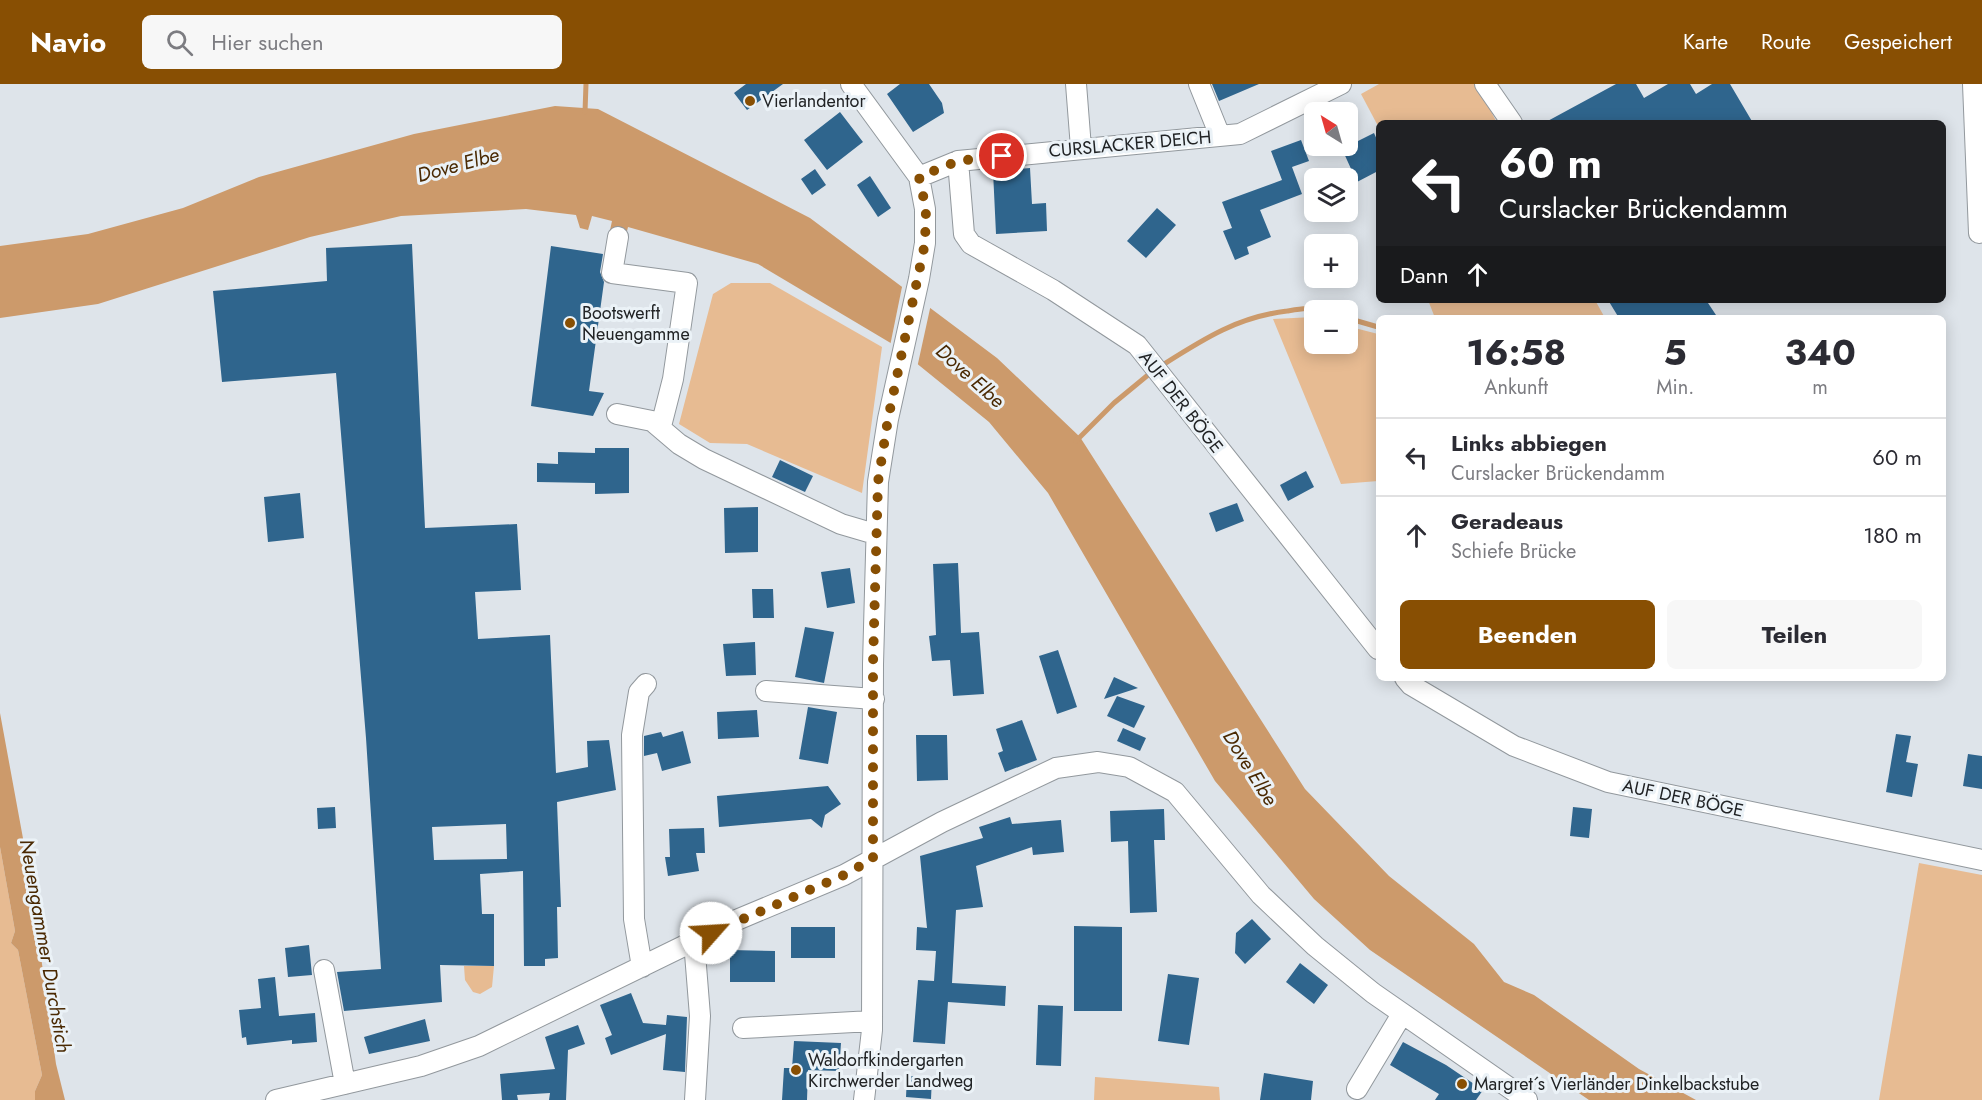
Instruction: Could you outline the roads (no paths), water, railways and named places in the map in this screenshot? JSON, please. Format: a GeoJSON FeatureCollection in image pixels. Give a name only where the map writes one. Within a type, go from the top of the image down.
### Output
{"type":"FeatureCollection","features":[{"type":"Feature","properties":{"kind":"street"},"geometry":{"type":"LineString","coordinates":[[851,84],[919,177],[926,209],[925,243],[919,279],[880,471],[875,534],[872,1021],[864,1100]]}},
{"type":"Feature","properties":{"kind":"street"},"geometry":{"type":"LineString","coordinates":[[1076,84],[1081,148]]}},
{"type":"Feature","properties":{"kind":"street"},"geometry":{"type":"LineString","coordinates":[[1199,84],[1220,136]]}},
{"type":"Feature","properties":{"kind":"street","name":"CURSLACKER DEICH"},"geometry":{"type":"LineString","coordinates":[[919,177],[958,161],[1240,134],[1341,84]]}},
{"type":"Feature","properties":{"kind":"street"},"geometry":{"type":"LineString","coordinates":[[1485,84],[1510,120]]}},
{"type":"Feature","properties":{"kind":"street"},"geometry":{"type":"LineString","coordinates":[[1973,84],[1979,233]]}},
{"type":"Feature","properties":{"kind":"street","name":"AUF DER BÖGE"},"geometry":{"type":"LineString","coordinates":[[958,161],[964,234],[971,243],[1053,290],[1137,345],[1376,646]]}},
{"type":"Feature","properties":{"kind":"street"},"geometry":{"type":"LineString","coordinates":[[618,237],[612,273],[687,283],[673,378],[661,426]]}},
{"type":"Feature","properties":{"kind":"street"},"geometry":{"type":"LineString","coordinates":[[617,414],[652,421],[661,426],[679,444],[704,459],[841,524],[875,534]]}},
{"type":"Feature","properties":{"kind":"street","name":"AUF DER BÖGE"},"geometry":{"type":"LineString","coordinates":[[1408,681],[1514,746],[1608,782],[1982,860]]}},
{"type":"Feature","properties":{"kind":"street"},"geometry":{"type":"LineString","coordinates":[[642,967],[634,919],[632,735],[639,692],[646,684]]}},
{"type":"Feature","properties":{"kind":"street"},"geometry":{"type":"LineString","coordinates":[[766,691],[874,699]]}},
{"type":"Feature","properties":{"kind":"street"},"geometry":{"type":"LineString","coordinates":[[276,1100],[421,1066],[479,1046],[694,941],[844,875],[942,822],[1056,768],[1098,762],[1129,767],[1175,792],[1281,914],[1343,970],[1523,1099]]}},
{"type":"Feature","properties":{"kind":"street"},"geometry":{"type":"LineString","coordinates":[[694,941],[700,1016],[695,1100]]}},
{"type":"Feature","properties":{"kind":"street"},"geometry":{"type":"LineString","coordinates":[[324,969],[345,1084]]}},
{"type":"Feature","properties":{"kind":"street"},"geometry":{"type":"LineString","coordinates":[[1357,1089],[1402,1014]]}},
{"type":"Feature","properties":{"kind":"street"},"geometry":{"type":"LineString","coordinates":[[743,1028],[872,1021]]}},
{"type":"Feature","properties":{"kind":"water","name":"Dove Elbe"},"geometry":{"type":"Polygon","coordinates":[[[555,106],[598,109],[810,218],[997,358],[1080,437],[1305,789],[1389,876],[1474,944],[1504,982],[1534,995],[1639,1069],[1696,1100],[1589,1100],[1370,950],[1314,899],[1215,781],[1048,493],[989,422],[894,345],[758,264],[628,227],[625,239],[609,235],[612,221],[592,216],[588,230],[580,228],[576,215],[526,209],[401,216],[310,237],[98,304],[0,318],[0,246],[88,234],[183,208],[259,177],[414,134],[555,106]]]}},
{"type":"Feature","properties":{"kind":"water"},"geometry":{"type":"Polygon","coordinates":[[[0,713],[29,871],[56,1064],[65,1100],[35,1100],[35,1091],[42,1075],[18,950],[11,943],[15,931],[0,847],[0,713]]]}},
{"type":"Feature","properties":{"kind":"waterway"},"geometry":{"type":"LineString","coordinates":[[585,112],[586,84]]}},
{"type":"Feature","properties":{"kind":"waterway"},"geometry":{"type":"LineString","coordinates":[[1164,364],[1208,337],[1237,324],[1269,314],[1304,309]]}},
{"type":"Feature","properties":{"kind":"waterway"},"geometry":{"type":"LineString","coordinates":[[1358,321],[1376,326]]}},
{"type":"Feature","properties":{"kind":"waterway"},"geometry":{"type":"LineString","coordinates":[[1076,441],[1114,403],[1148,375]]}},
{"type":"Feature","properties":{"kind":"place","name":"Vierlandentor"},"geometry":{"type":"Point","coordinates":[750,101]}},
{"type":"Feature","properties":{"kind":"place","name":"Bootswerft Neuengamme"},"geometry":{"type":"Point","coordinates":[570,323]}},
{"type":"Feature","properties":{"kind":"place","name":"Waldorfkindergarten Kirchwerder Landweg"},"geometry":{"type":"Point","coordinates":[796,1070]}},
{"type":"Feature","properties":{"kind":"place","name":"Margret´s Vierländer Dinkelbackstube"},"geometry":{"type":"Point","coordinates":[1462,1084]}},
{"type":"Feature","properties":{"kind":"water label","name":"Neuengammer Durchstich"},"geometry":{"type":"Point","coordinates":[45,946]}}]}
